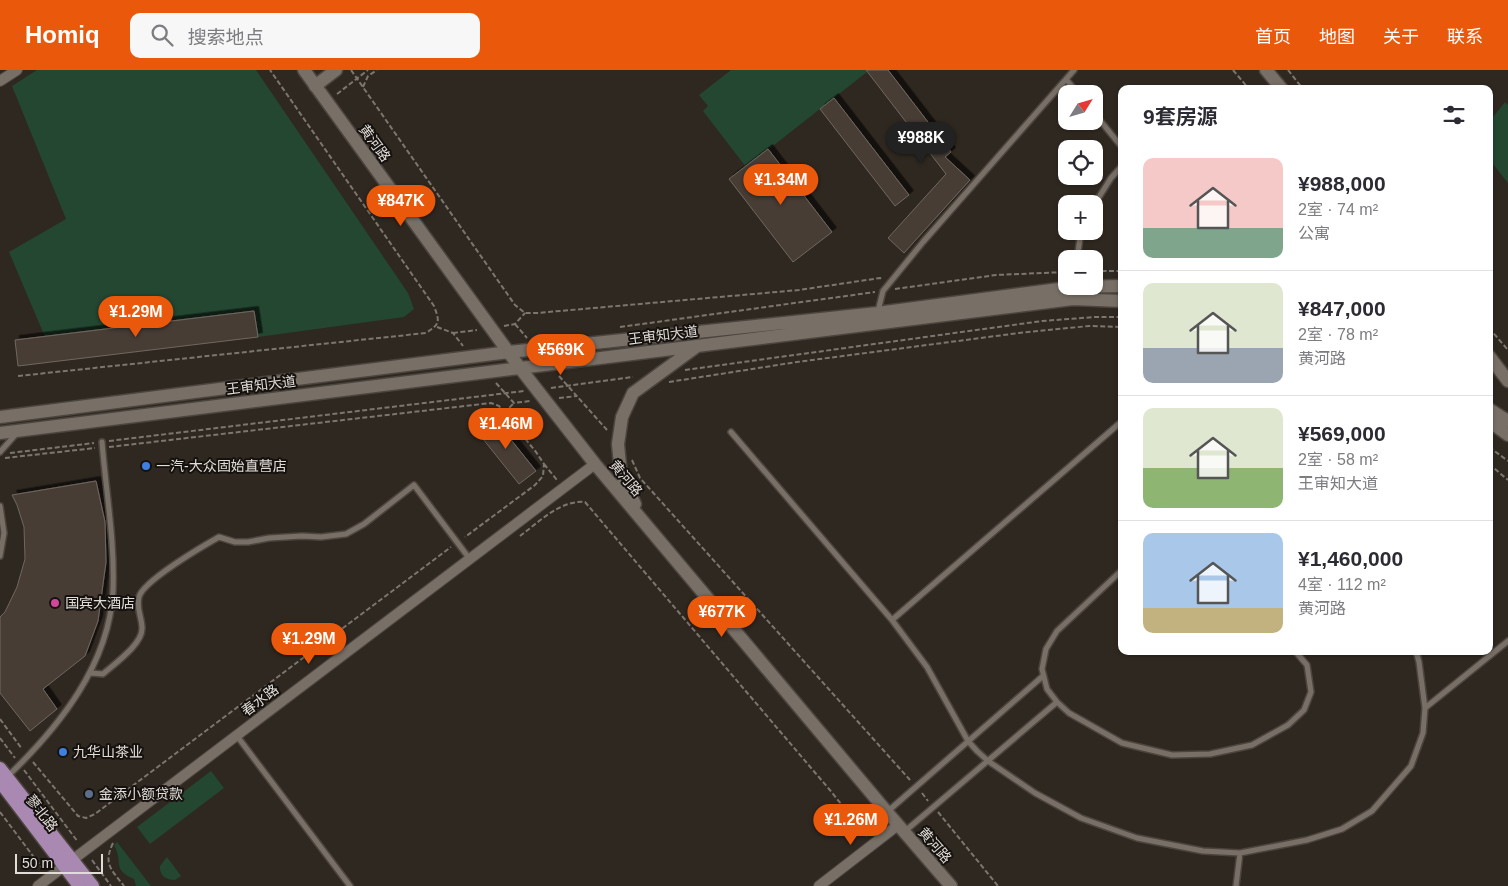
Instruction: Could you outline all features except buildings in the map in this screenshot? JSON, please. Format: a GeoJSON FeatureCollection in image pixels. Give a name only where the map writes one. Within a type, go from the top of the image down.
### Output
{"type":"FeatureCollection","features":[{"type":"Feature","properties":{"kind":"main road","name":"黄河路"},"geometry":{"type":"LineString","coordinates":[[304,70],[520,368],[595,464],[951,886]]}},
{"type":"Feature","properties":{"kind":"main road"},"geometry":{"type":"LineString","coordinates":[[315,86],[336,70]]}},
{"type":"Feature","properties":{"kind":"main road"},"geometry":{"type":"LineString","coordinates":[[1260,70],[1272,85]]}},
{"type":"Feature","properties":{"kind":"main road"},"geometry":{"type":"LineString","coordinates":[[1266,70],[1279,85]]}},
{"type":"Feature","properties":{"kind":"main road"},"geometry":{"type":"LineString","coordinates":[[1103,286],[1118,286]]}},
{"type":"Feature","properties":{"kind":"main road","name":"王审知大道"},"geometry":{"type":"LineString","coordinates":[[2,433],[697,346],[876,318],[1058,293]]}},
{"type":"Feature","properties":{"kind":"main road","name":"王审知大道"},"geometry":{"type":"LineString","coordinates":[[1093,295],[1118,300]]}},
{"type":"Feature","properties":{"kind":"main road"},"geometry":{"type":"LineString","coordinates":[[0,417],[509,352],[876,318]]}},
{"type":"Feature","properties":{"kind":"main road"},"geometry":{"type":"LineString","coordinates":[[645,524],[621,475],[618,444],[622,416],[633,393],[661,378],[697,346]]}},
{"type":"Feature","properties":{"kind":"main road"},"geometry":{"type":"LineString","coordinates":[[1493,361],[1508,381]]}},
{"type":"Feature","properties":{"kind":"main road"},"geometry":{"type":"LineString","coordinates":[[1493,373],[1508,391]]}},
{"type":"Feature","properties":{"kind":"main road"},"geometry":{"type":"LineString","coordinates":[[1493,412],[1508,421]]}},
{"type":"Feature","properties":{"kind":"main road"},"geometry":{"type":"LineString","coordinates":[[1493,424],[1508,436]]}},
{"type":"Feature","properties":{"kind":"main road","name":"蓼北路"},"geometry":{"type":"LineString","coordinates":[[2,778],[69,863],[79,886]]}},
{"type":"Feature","properties":{"kind":"main road"},"geometry":{"type":"LineString","coordinates":[[69,863],[93,886]]}},
{"type":"Feature","properties":{"kind":"street"},"geometry":{"type":"LineString","coordinates":[[0,81],[17,70]]}},
{"type":"Feature","properties":{"kind":"street"},"geometry":{"type":"LineString","coordinates":[[0,417],[2,433]]}},
{"type":"Feature","properties":{"kind":"street","name":"春水路"},"geometry":{"type":"LineString","coordinates":[[38,886],[595,464]]}},
{"type":"Feature","properties":{"kind":"street"},"geometry":{"type":"LineString","coordinates":[[819,886],[874,844],[901,829]]}},
{"type":"Feature","properties":{"kind":"lane"},"geometry":{"type":"LineString","coordinates":[[876,318],[883,291],[890,282],[1074,70]]}},
{"type":"Feature","properties":{"kind":"lane"},"geometry":{"type":"LineString","coordinates":[[1066,79],[1071,85]]}},
{"type":"Feature","properties":{"kind":"lane"},"geometry":{"type":"LineString","coordinates":[[1103,124],[1118,142]]}},
{"type":"Feature","properties":{"kind":"lane"},"geometry":{"type":"LineString","coordinates":[[1100,195],[1110,178],[1118,170]]}},
{"type":"Feature","properties":{"kind":"lane"},"geometry":{"type":"LineString","coordinates":[[892,620],[1118,425]]}},
{"type":"Feature","properties":{"kind":"lane"},"geometry":{"type":"LineString","coordinates":[[0,452],[19,430]]}},
{"type":"Feature","properties":{"kind":"lane"},"geometry":{"type":"LineString","coordinates":[[731,432],[892,620],[927,667],[968,741],[977,752],[1035,793],[1081,818],[1137,838],[1204,851],[1240,853],[1307,840],[1342,829],[1372,811],[1411,766],[1423,733],[1425,708],[1417,655]]}},
{"type":"Feature","properties":{"kind":"lane"},"geometry":{"type":"LineString","coordinates":[[2,778],[28,757],[70,706],[91,673],[108,621],[112,592],[112,556],[102,442]]}},
{"type":"Feature","properties":{"kind":"lane"},"geometry":{"type":"LineString","coordinates":[[91,673],[102,674],[137,643],[142,629],[138,613],[139,596],[149,583],[201,547],[219,537],[235,542],[248,542],[285,537],[321,537],[346,534],[364,524],[414,485],[470,559]]}},
{"type":"Feature","properties":{"kind":"lane"},"geometry":{"type":"LineString","coordinates":[[0,506],[4,533],[0,556]]}},
{"type":"Feature","properties":{"kind":"lane"},"geometry":{"type":"LineString","coordinates":[[1118,574],[1057,630],[1046,649],[1042,669],[1047,689],[1057,702],[1069,713],[1122,743],[1172,755],[1210,754],[1252,746],[1288,724],[1304,710],[1311,692],[1307,666],[1298,655]]}},
{"type":"Feature","properties":{"kind":"lane"},"geometry":{"type":"LineString","coordinates":[[1493,653],[1508,641]]}},
{"type":"Feature","properties":{"kind":"lane"},"geometry":{"type":"LineString","coordinates":[[1425,708],[1491,655]]}},
{"type":"Feature","properties":{"kind":"lane"},"geometry":{"type":"LineString","coordinates":[[887,812],[1043,676]]}},
{"type":"Feature","properties":{"kind":"lane"},"geometry":{"type":"LineString","coordinates":[[901,829],[934,807],[1057,702]]}},
{"type":"Feature","properties":{"kind":"lane"},"geometry":{"type":"LineString","coordinates":[[237,735],[350,886]]}},
{"type":"Feature","properties":{"kind":"lane"},"geometry":{"type":"LineString","coordinates":[[1236,886],[1240,853]]}},
{"type":"Feature","properties":{"kind":"path"},"geometry":{"type":"LineString","coordinates":[[18,376],[426,333],[436,326],[439,319],[434,306],[270,70]]}},
{"type":"Feature","properties":{"kind":"path"},"geometry":{"type":"LineString","coordinates":[[351,70],[515,305],[524,313],[537,314],[799,290],[880,278],[890,282]]}},
{"type":"Feature","properties":{"kind":"path"},"geometry":{"type":"LineString","coordinates":[[327,102],[368,70]]}},
{"type":"Feature","properties":{"kind":"path"},"geometry":{"type":"LineString","coordinates":[[363,87],[368,76],[376,70]]}},
{"type":"Feature","properties":{"kind":"path"},"geometry":{"type":"LineString","coordinates":[[1233,70],[1246,85]]}},
{"type":"Feature","properties":{"kind":"path"},"geometry":{"type":"LineString","coordinates":[[1288,70],[1300,85]]}},
{"type":"Feature","properties":{"kind":"path"},"geometry":{"type":"LineString","coordinates":[[1103,271],[1118,271]]}},
{"type":"Feature","properties":{"kind":"path"},"geometry":{"type":"LineString","coordinates":[[524,313],[515,324],[537,350]]}},
{"type":"Feature","properties":{"kind":"path"},"geometry":{"type":"LineString","coordinates":[[678,371],[1042,321],[1095,317],[1118,318]]}},
{"type":"Feature","properties":{"kind":"path"},"geometry":{"type":"LineString","coordinates":[[436,326],[453,333]]}},
{"type":"Feature","properties":{"kind":"path"},"geometry":{"type":"LineString","coordinates":[[9,453],[568,386],[661,378],[797,362],[1019,332],[1090,326],[1118,327]]}},
{"type":"Feature","properties":{"kind":"path"},"geometry":{"type":"LineString","coordinates":[[1493,333],[1508,350]]}},
{"type":"Feature","properties":{"kind":"path"},"geometry":{"type":"LineString","coordinates":[[549,364],[608,431],[620,430]]}},
{"type":"Feature","properties":{"kind":"path"},"geometry":{"type":"LineString","coordinates":[[504,413],[514,403]]}},
{"type":"Feature","properties":{"kind":"path"},"geometry":{"type":"LineString","coordinates":[[1493,449],[1508,461]]}},
{"type":"Feature","properties":{"kind":"path"},"geometry":{"type":"LineString","coordinates":[[632,459],[640,478],[934,807],[998,886]]}},
{"type":"Feature","properties":{"kind":"path"},"geometry":{"type":"LineString","coordinates":[[1493,467],[1508,480]]}},
{"type":"Feature","properties":{"kind":"path"},"geometry":{"type":"LineString","coordinates":[[519,536],[562,506],[574,501],[585,502],[874,844]]}},
{"type":"Feature","properties":{"kind":"path"},"geometry":{"type":"LineString","coordinates":[[0,718],[28,757],[78,816],[86,818]]}},
{"type":"Feature","properties":{"kind":"path"},"geometry":{"type":"LineString","coordinates":[[0,738],[111,886]]}},
{"type":"Feature","properties":{"kind":"path"},"geometry":{"type":"LineString","coordinates":[[0,812],[49,877]]}},
{"type":"Feature","properties":{"kind":"path"},"geometry":{"type":"LineString","coordinates":[[113,843],[108,858],[109,867],[124,886]]}},
{"type":"Feature","properties":{"kind":"green space"},"geometry":{"type":"Polygon","coordinates":[[[37,70],[256,70],[408,293],[414,309],[404,317],[258,337],[254,311],[45,337],[9,252],[66,219],[12,86],[37,70]]]}},
{"type":"Feature","properties":{"kind":"green space"},"geometry":{"type":"Polygon","coordinates":[[[731,70],[866,70],[867,72],[746,167],[703,111],[708,106],[699,95],[731,70]]]}},
{"type":"Feature","properties":{"kind":"green space"},"geometry":{"type":"Polygon","coordinates":[[[1505,102],[1508,105],[1508,183],[1493,164],[1493,117],[1505,102]]]}},
{"type":"Feature","properties":{"kind":"green space"},"geometry":{"type":"Polygon","coordinates":[[[211,771],[224,788],[150,844],[137,827],[211,771]]]}},
{"type":"Feature","properties":{"kind":"green space"},"geometry":{"type":"Polygon","coordinates":[[[117,842],[151,886],[136,886],[134,879],[120,869],[114,845],[117,842]]]}},
{"type":"Feature","properties":{"kind":"green space"},"geometry":{"type":"Polygon","coordinates":[[[167,857],[181,876],[175,880],[166,878],[161,872],[160,866],[167,857]]]}},
{"type":"Feature","properties":{"kind":"place","name":"一汽-大众固始直营店"},"geometry":{"type":"Point","coordinates":[146,466]}},
{"type":"Feature","properties":{"kind":"place","name":"国宾大酒店"},"geometry":{"type":"Point","coordinates":[55,603]}},
{"type":"Feature","properties":{"kind":"place","name":"九华山茶业"},"geometry":{"type":"Point","coordinates":[63,752]}},
{"type":"Feature","properties":{"kind":"place","name":"金添小额贷款"},"geometry":{"type":"Point","coordinates":[89,794]}}]}
